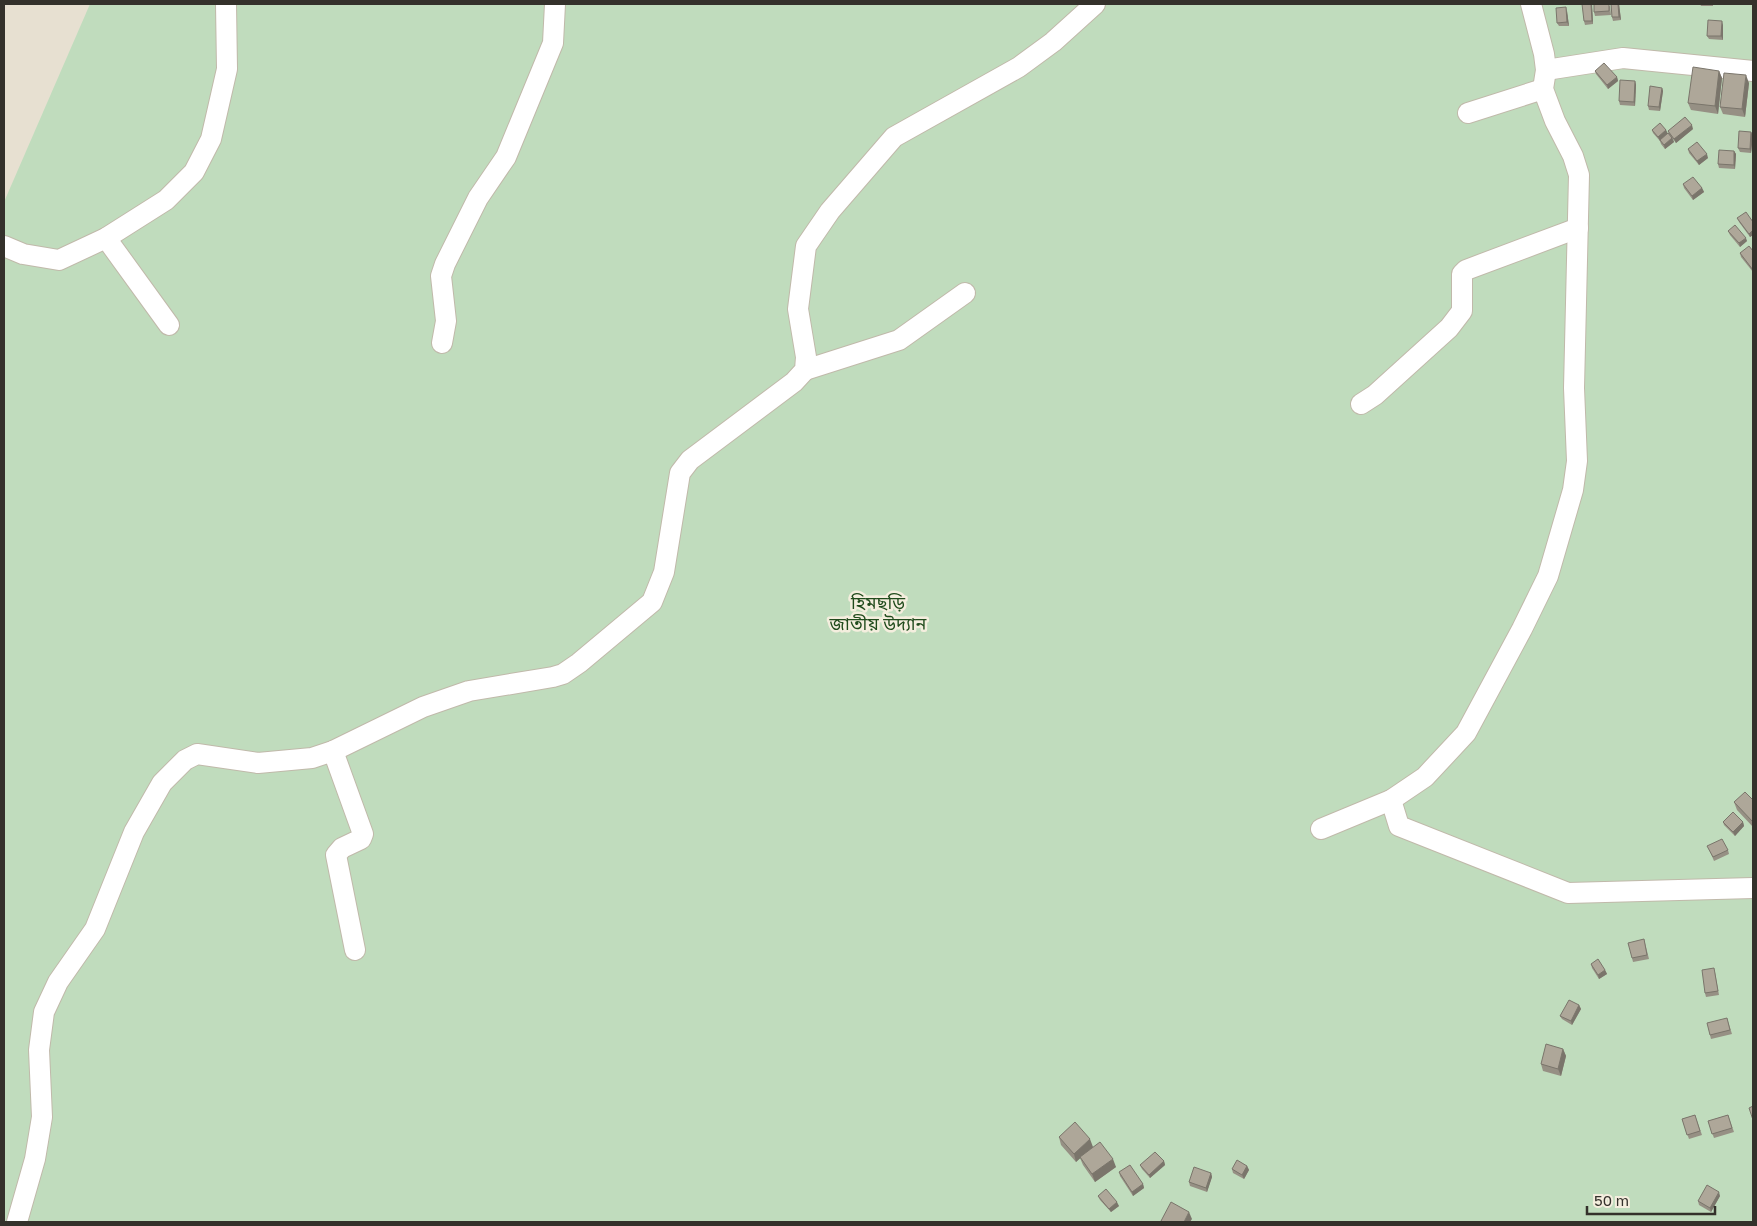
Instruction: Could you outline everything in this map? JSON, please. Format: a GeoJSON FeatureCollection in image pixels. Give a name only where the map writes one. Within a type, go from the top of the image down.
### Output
{"type":"FeatureCollection","features":[{"type":"Feature","properties":{"kind":"street"},"geometry":{"type":"LineString","coordinates":[[4,246],[23,254],[59,260],[106,238],[166,200],[194,172],[211,139],[227,70],[226,4]]}},
{"type":"Feature","properties":{"kind":"street"},"geometry":{"type":"LineString","coordinates":[[442,343],[446,321],[441,276],[444,264],[478,198],[506,157],[553,43],[555,4]]}},
{"type":"Feature","properties":{"kind":"street"},"geometry":{"type":"LineString","coordinates":[[17,1222],[35,1159],[42,1117],[39,1050],[44,1012],[58,982],[96,929],[134,832],[162,784],[185,760],[197,754],[258,763],[312,758],[333,751],[423,708],[469,691],[558,676],[579,663],[652,602],[664,572],[680,473],[690,460],[794,382],[804,370],[806,357],[798,309],[806,246],[830,211],[894,137],[1019,67],[1053,42],[1095,4]]}},
{"type":"Feature","properties":{"kind":"street"},"geometry":{"type":"LineString","coordinates":[[1322,829],[1391,800],[1425,777],[1466,733],[1548,576],[1573,490],[1577,461],[1574,388],[1578,175],[1573,156],[1555,121],[1545,80],[1531,4]]}},
{"type":"Feature","properties":{"kind":"street"},"geometry":{"type":"LineString","coordinates":[[1468,113],[1545,80],[1623,58],[1753,71]]}},
{"type":"Feature","properties":{"kind":"street"},"geometry":{"type":"LineString","coordinates":[[1361,404],[1375,395],[1449,328],[1462,311],[1462,274],[1466,270],[1578,228]]}},
{"type":"Feature","properties":{"kind":"street"},"geometry":{"type":"LineString","coordinates":[[106,238],[169,326]]}},
{"type":"Feature","properties":{"kind":"street"},"geometry":{"type":"LineString","coordinates":[[804,370],[900,340],[965,293]]}},
{"type":"Feature","properties":{"kind":"street"},"geometry":{"type":"LineString","coordinates":[[333,751],[363,834],[361,839],[342,848],[336,855],[355,950]]}},
{"type":"Feature","properties":{"kind":"street"},"geometry":{"type":"LineString","coordinates":[[1391,800],[1399,826],[1568,893],[1753,888]]}},
{"type":"Feature","properties":{"kind":"green space","name":"হিমছড়ি জাতীয় উদ্যান"},"geometry":{"type":"Polygon","coordinates":[[[90,4],[1753,4],[1753,1222],[4,1222],[4,202],[90,4]]]}},
{"type":"Feature","properties":{"kind":"building"},"geometry":{"type":"Polygon","coordinates":[[[1582,4],[1591,4],[1592,21],[1584,21],[1582,4]]]}},
{"type":"Feature","properties":{"kind":"building"},"geometry":{"type":"Polygon","coordinates":[[[1594,4],[1609,4],[1609,11],[1594,12],[1594,4]]]}},
{"type":"Feature","properties":{"kind":"building"},"geometry":{"type":"Polygon","coordinates":[[[1611,4],[1618,4],[1619,17],[1612,17],[1611,4]]]}},
{"type":"Feature","properties":{"kind":"building"},"geometry":{"type":"Polygon","coordinates":[[[1566,7],[1567,22],[1557,23],[1556,8],[1566,7]]]}},
{"type":"Feature","properties":{"kind":"building"},"geometry":{"type":"Polygon","coordinates":[[[1708,20],[1722,21],[1721,36],[1707,36],[1708,20]]]}},
{"type":"Feature","properties":{"kind":"building"},"geometry":{"type":"Polygon","coordinates":[[[1604,63],[1617,77],[1607,85],[1595,71],[1604,63]]]}},
{"type":"Feature","properties":{"kind":"building"},"geometry":{"type":"Polygon","coordinates":[[[1693,67],[1719,71],[1715,106],[1688,103],[1693,67]]]}},
{"type":"Feature","properties":{"kind":"building"},"geometry":{"type":"Polygon","coordinates":[[[1724,73],[1746,75],[1742,109],[1720,107],[1724,73]]]}},
{"type":"Feature","properties":{"kind":"building"},"geometry":{"type":"Polygon","coordinates":[[[1620,80],[1635,81],[1634,102],[1619,101],[1620,80]]]}},
{"type":"Feature","properties":{"kind":"building"},"geometry":{"type":"Polygon","coordinates":[[[1650,86],[1662,88],[1659,107],[1648,106],[1650,86]]]}},
{"type":"Feature","properties":{"kind":"building"},"geometry":{"type":"Polygon","coordinates":[[[1685,117],[1692,125],[1674,139],[1668,131],[1685,117]]]}},
{"type":"Feature","properties":{"kind":"building"},"geometry":{"type":"Polygon","coordinates":[[[1660,123],[1666,130],[1658,137],[1652,130],[1660,123]]]}},
{"type":"Feature","properties":{"kind":"building"},"geometry":{"type":"Polygon","coordinates":[[[1739,131],[1751,132],[1750,149],[1738,148],[1739,131]]]}},
{"type":"Feature","properties":{"kind":"building"},"geometry":{"type":"Polygon","coordinates":[[[1668,133],[1672,138],[1664,145],[1660,140],[1668,133]]]}},
{"type":"Feature","properties":{"kind":"building"},"geometry":{"type":"Polygon","coordinates":[[[1697,142],[1707,154],[1697,161],[1688,149],[1697,142]]]}},
{"type":"Feature","properties":{"kind":"building"},"geometry":{"type":"Polygon","coordinates":[[[1719,150],[1734,151],[1734,165],[1718,164],[1719,150]]]}},
{"type":"Feature","properties":{"kind":"building"},"geometry":{"type":"Polygon","coordinates":[[[1693,177],[1702,188],[1692,196],[1683,184],[1693,177]]]}},
{"type":"Feature","properties":{"kind":"building"},"geometry":{"type":"Polygon","coordinates":[[[1746,212],[1753,222],[1753,230],[1749,234],[1737,218],[1746,212]]]}},
{"type":"Feature","properties":{"kind":"building"},"geometry":{"type":"Polygon","coordinates":[[[1735,225],[1746,238],[1739,243],[1728,231],[1735,225]]]}},
{"type":"Feature","properties":{"kind":"building"},"geometry":{"type":"Polygon","coordinates":[[[1749,246],[1753,251],[1753,270],[1740,253],[1749,246]]]}},
{"type":"Feature","properties":{"kind":"building"},"geometry":{"type":"Polygon","coordinates":[[[1745,792],[1753,800],[1753,822],[1734,802],[1745,792]]]}},
{"type":"Feature","properties":{"kind":"building"},"geometry":{"type":"Polygon","coordinates":[[[1733,812],[1743,822],[1733,832],[1723,822],[1733,812]]]}},
{"type":"Feature","properties":{"kind":"building"},"geometry":{"type":"Polygon","coordinates":[[[1722,839],[1728,850],[1713,857],[1707,846],[1722,839]]]}},
{"type":"Feature","properties":{"kind":"building"},"geometry":{"type":"Polygon","coordinates":[[[1644,939],[1647,955],[1632,958],[1628,943],[1644,939]]]}},
{"type":"Feature","properties":{"kind":"building"},"geometry":{"type":"Polygon","coordinates":[[[1598,959],[1605,970],[1598,975],[1591,964],[1598,959]]]}},
{"type":"Feature","properties":{"kind":"building"},"geometry":{"type":"Polygon","coordinates":[[[1714,968],[1718,991],[1705,993],[1702,970],[1714,968]]]}},
{"type":"Feature","properties":{"kind":"building"},"geometry":{"type":"Polygon","coordinates":[[[1569,1000],[1579,1005],[1571,1021],[1560,1016],[1569,1000]]]}},
{"type":"Feature","properties":{"kind":"building"},"geometry":{"type":"Polygon","coordinates":[[[1727,1018],[1730,1030],[1710,1035],[1707,1023],[1727,1018]]]}},
{"type":"Feature","properties":{"kind":"building"},"geometry":{"type":"Polygon","coordinates":[[[1546,1044],[1563,1049],[1558,1069],[1541,1064],[1546,1044]]]}},
{"type":"Feature","properties":{"kind":"building"},"geometry":{"type":"Polygon","coordinates":[[[1753,1106],[1753,1120],[1749,1108],[1753,1106]]]}},
{"type":"Feature","properties":{"kind":"building"},"geometry":{"type":"Polygon","coordinates":[[[1695,1115],[1700,1131],[1687,1135],[1682,1119],[1695,1115]]]}},
{"type":"Feature","properties":{"kind":"building"},"geometry":{"type":"Polygon","coordinates":[[[1728,1115],[1732,1128],[1712,1134],[1708,1121],[1728,1115]]]}},
{"type":"Feature","properties":{"kind":"building"},"geometry":{"type":"Polygon","coordinates":[[[1075,1122],[1090,1139],[1074,1154],[1059,1137],[1075,1122]]]}},
{"type":"Feature","properties":{"kind":"building"},"geometry":{"type":"Polygon","coordinates":[[[1100,1142],[1113,1159],[1092,1174],[1080,1157],[1100,1142]]]}},
{"type":"Feature","properties":{"kind":"building"},"geometry":{"type":"Polygon","coordinates":[[[1155,1152],[1164,1161],[1149,1175],[1140,1165],[1155,1152]]]}},
{"type":"Feature","properties":{"kind":"building"},"geometry":{"type":"Polygon","coordinates":[[[1237,1160],[1247,1166],[1242,1175],[1232,1169],[1237,1160]]]}},
{"type":"Feature","properties":{"kind":"building"},"geometry":{"type":"Polygon","coordinates":[[[1130,1165],[1143,1184],[1132,1192],[1119,1172],[1130,1165]]]}},
{"type":"Feature","properties":{"kind":"building"},"geometry":{"type":"Polygon","coordinates":[[[1194,1167],[1211,1173],[1206,1188],[1189,1182],[1194,1167]]]}},
{"type":"Feature","properties":{"kind":"building"},"geometry":{"type":"Polygon","coordinates":[[[1707,1185],[1719,1192],[1710,1208],[1698,1201],[1707,1185]]]}},
{"type":"Feature","properties":{"kind":"building"},"geometry":{"type":"Polygon","coordinates":[[[1106,1189],[1117,1202],[1109,1209],[1098,1196],[1106,1189]]]}},
{"type":"Feature","properties":{"kind":"building"},"geometry":{"type":"Polygon","coordinates":[[[1171,1202],[1189,1212],[1184,1222],[1161,1221],[1171,1202]]]}}]}
